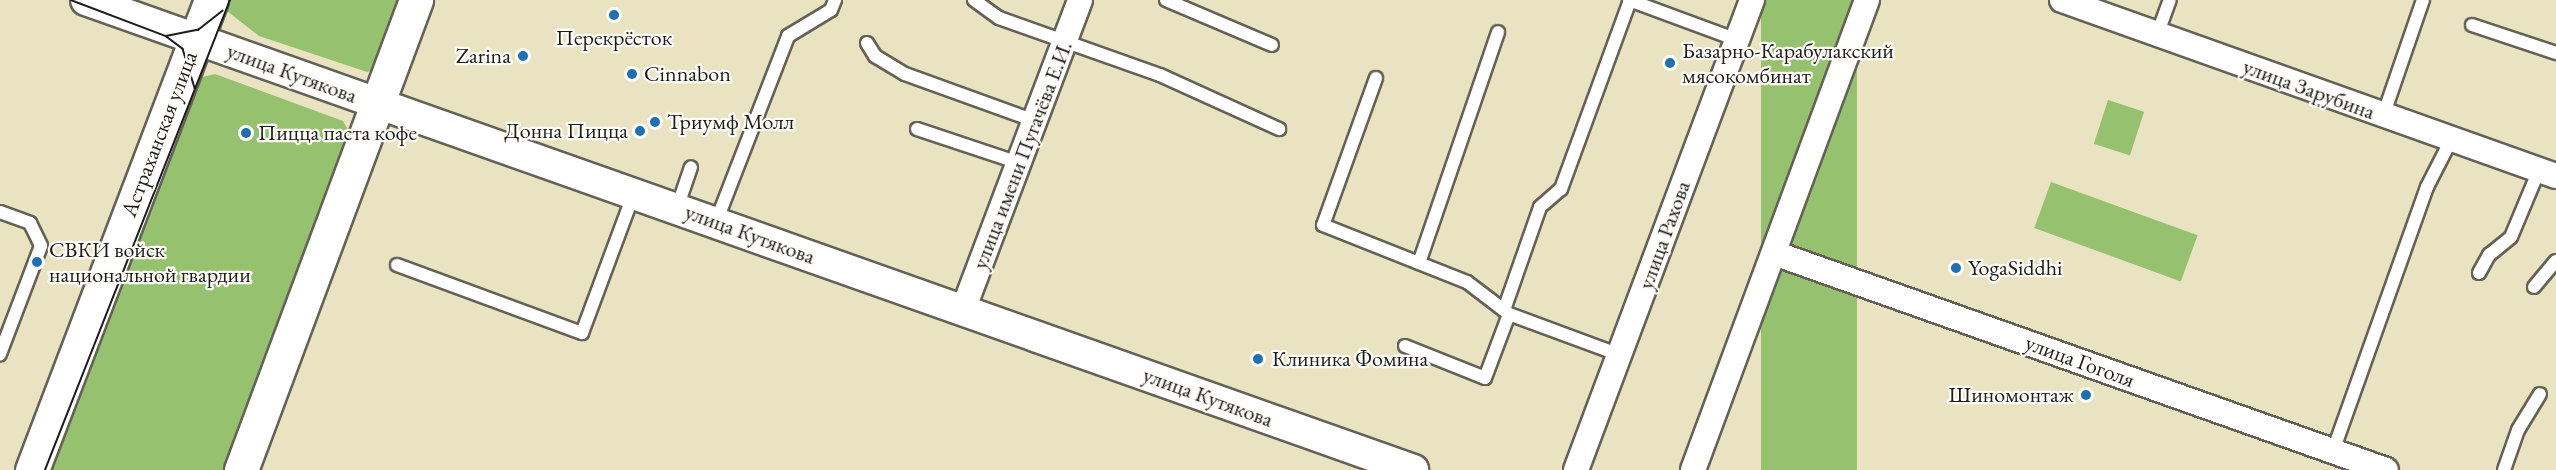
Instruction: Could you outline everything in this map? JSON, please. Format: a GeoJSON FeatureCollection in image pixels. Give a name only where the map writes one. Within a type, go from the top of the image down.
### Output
{"type":"FeatureCollection","features":[{"type":"Feature","properties":{"kind":"main road","name":"Астраханская улица"},"geometry":{"type":"LineString","coordinates":[[32,470],[195,38],[212,0]]}},
{"type":"Feature","properties":{"kind":"main road"},"geometry":{"type":"LineString","coordinates":[[241,470],[416,0]]}},
{"type":"Feature","properties":{"kind":"street","name":"улица Кутякова"},"geometry":{"type":"LineString","coordinates":[[86,0],[634,192],[1411,470]]}},
{"type":"Feature","properties":{"kind":"street","name":"улица имени Пугачёва Е.И."},"geometry":{"type":"LineString","coordinates":[[963,310],[1080,0]]}},
{"type":"Feature","properties":{"kind":"street","name":"улица Рахова"},"geometry":{"type":"LineString","coordinates":[[1576,470],[1752,0]]}},
{"type":"Feature","properties":{"kind":"street"},"geometry":{"type":"LineString","coordinates":[[1693,470],[1867,0]]}},
{"type":"Feature","properties":{"kind":"street","name":"улица Зарубина"},"geometry":{"type":"LineString","coordinates":[[2062,0],[2547,173]]}},
{"type":"Feature","properties":{"kind":"street","name":"улица Гоголя"},"geometry":{"type":"LineString","coordinates":[[1774,253],[2386,470]]}},
{"type":"Feature","properties":{"kind":"lane"},"geometry":{"type":"LineString","coordinates":[[716,222],[788,36],[831,10],[835,0]]}},
{"type":"Feature","properties":{"kind":"lane"},"geometry":{"type":"LineString","coordinates":[[974,0],[999,18],[1065,39],[1161,75],[1280,129]]}},
{"type":"Feature","properties":{"kind":"lane"},"geometry":{"type":"LineString","coordinates":[[1166,0],[1272,45]]}},
{"type":"Feature","properties":{"kind":"lane"},"geometry":{"type":"LineString","coordinates":[[1405,346],[1485,378],[1540,207],[1561,189],[1629,0],[1737,40]]}},
{"type":"Feature","properties":{"kind":"lane"},"geometry":{"type":"LineString","coordinates":[[2157,35],[2170,0]]}},
{"type":"Feature","properties":{"kind":"lane"},"geometry":{"type":"LineString","coordinates":[[2383,116],[2423,0]]}},
{"type":"Feature","properties":{"kind":"lane"},"geometry":{"type":"LineString","coordinates":[[2472,25],[2556,53]]}},
{"type":"Feature","properties":{"kind":"lane"},"geometry":{"type":"LineString","coordinates":[[1419,263],[1498,32]]}},
{"type":"Feature","properties":{"kind":"lane"},"geometry":{"type":"LineString","coordinates":[[867,43],[875,56],[905,74],[1035,121]]}},
{"type":"Feature","properties":{"kind":"lane"},"geometry":{"type":"LineString","coordinates":[[1376,78],[1323,225],[1467,282],[1506,312],[1620,355]]}},
{"type":"Feature","properties":{"kind":"lane"},"geometry":{"type":"LineString","coordinates":[[916,129],[1019,164]]}},
{"type":"Feature","properties":{"kind":"lane"},"geometry":{"type":"LineString","coordinates":[[2333,451],[2427,187],[2451,140]]}},
{"type":"Feature","properties":{"kind":"lane"},"geometry":{"type":"LineString","coordinates":[[677,208],[691,167]]}},
{"type":"Feature","properties":{"kind":"lane"},"geometry":{"type":"LineString","coordinates":[[2479,273],[2489,255],[2511,237],[2547,173]]}},
{"type":"Feature","properties":{"kind":"lane"},"geometry":{"type":"LineString","coordinates":[[397,265],[582,333],[634,192]]}},
{"type":"Feature","properties":{"kind":"lane"},"geometry":{"type":"LineString","coordinates":[[0,212],[30,223],[41,246],[0,354]]}},
{"type":"Feature","properties":{"kind":"lane"},"geometry":{"type":"LineString","coordinates":[[2534,286],[2556,261]]}},
{"type":"Feature","properties":{"kind":"lane"},"geometry":{"type":"LineString","coordinates":[[2504,470],[2518,430],[2540,394]]}},
{"type":"Feature","properties":{"kind":"green space"},"geometry":{"type":"Polygon","coordinates":[[[227,0],[403,0],[376,69],[367,72],[259,36],[227,11],[227,0]]]}},
{"type":"Feature","properties":{"kind":"green space"},"geometry":{"type":"Polygon","coordinates":[[[1761,0],[1857,0],[1857,470],[1761,470],[1761,0]]]}},
{"type":"Feature","properties":{"kind":"green space"},"geometry":{"type":"Polygon","coordinates":[[[215,74],[343,121],[351,135],[227,470],[38,470],[188,90],[202,77],[215,74]]]}},
{"type":"Feature","properties":{"kind":"green space"},"geometry":{"type":"Polygon","coordinates":[[[2108,100],[2144,112],[2130,155],[2094,144],[2108,100]]]}},
{"type":"Feature","properties":{"kind":"green space"},"geometry":{"type":"Polygon","coordinates":[[[2051,182],[2198,235],[2181,281],[2034,228],[2051,182]]]}},
{"type":"Feature","properties":{"kind":"tram line"},"geometry":{"type":"LineString","coordinates":[[71,0],[166,36],[183,49],[195,88]]}},
{"type":"Feature","properties":{"kind":"tram line"},"geometry":{"type":"LineString","coordinates":[[45,470],[230,0]]}},
{"type":"Feature","properties":{"kind":"tram line"},"geometry":{"type":"LineString","coordinates":[[166,36],[198,30],[222,11]]}},
{"type":"Feature","properties":{"kind":"place","name":"Перекрёсток"},"geometry":{"type":"Point","coordinates":[614,15]}},
{"type":"Feature","properties":{"kind":"place","name":"Zarina"},"geometry":{"type":"Point","coordinates":[523,56]}},
{"type":"Feature","properties":{"kind":"place","name":"Базарно-Карабулакский мясокомбинат"},"geometry":{"type":"Point","coordinates":[1670,63]}},
{"type":"Feature","properties":{"kind":"place","name":"Cinnabon"},"geometry":{"type":"Point","coordinates":[632,74]}},
{"type":"Feature","properties":{"kind":"place","name":"Триумф Молл"},"geometry":{"type":"Point","coordinates":[655,122]}},
{"type":"Feature","properties":{"kind":"place","name":"Донна Пицца"},"geometry":{"type":"Point","coordinates":[640,131]}},
{"type":"Feature","properties":{"kind":"place","name":"Пицца паста кофе"},"geometry":{"type":"Point","coordinates":[246,133]}},
{"type":"Feature","properties":{"kind":"place","name":"СВКИ войск национальной гвардии"},"geometry":{"type":"Point","coordinates":[37,262]}},
{"type":"Feature","properties":{"kind":"place","name":"YogaSiddhi"},"geometry":{"type":"Point","coordinates":[1956,268]}},
{"type":"Feature","properties":{"kind":"place","name":"Клиника Фомина"},"geometry":{"type":"Point","coordinates":[1258,359]}},
{"type":"Feature","properties":{"kind":"place","name":"Шиномонтаж"},"geometry":{"type":"Point","coordinates":[2086,395]}}]}
